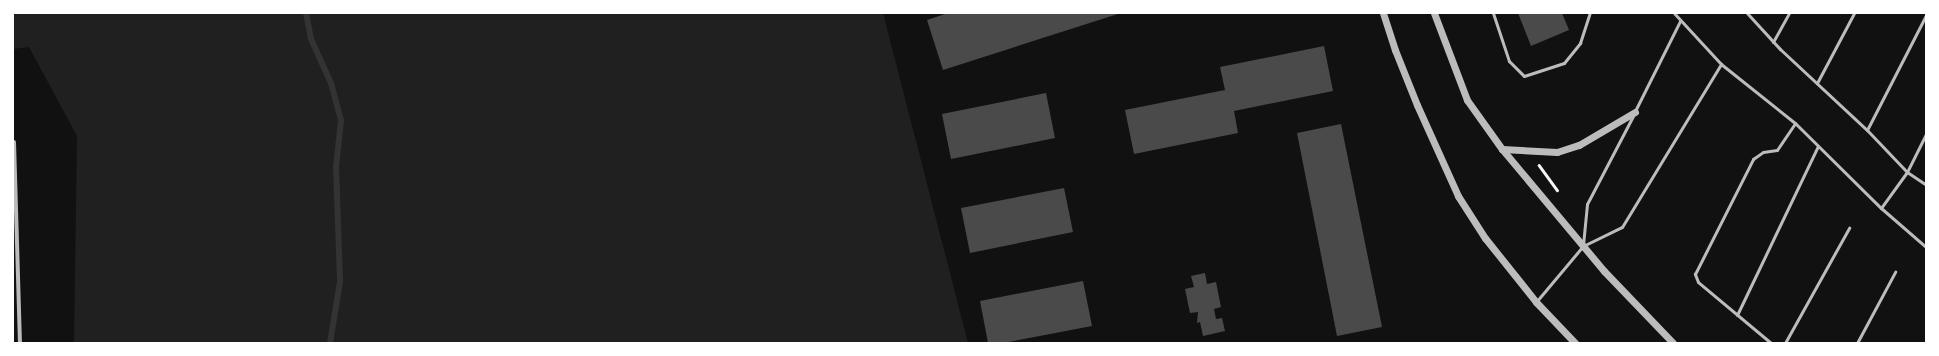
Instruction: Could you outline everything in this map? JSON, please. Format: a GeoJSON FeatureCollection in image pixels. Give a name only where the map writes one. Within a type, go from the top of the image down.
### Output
{"type":"FeatureCollection","features":[{"type":"Feature","properties":{"kind":"street"},"geometry":{"type":"LineString","coordinates":[[1383,13],[1411,91],[1458,196],[1485,238],[1536,302],[1575,343]]}},
{"type":"Feature","properties":{"kind":"street"},"geometry":{"type":"LineString","coordinates":[[1434,13],[1467,100],[1502,148],[1583,246],[1673,343]]}},
{"type":"Feature","properties":{"kind":"street"},"geometry":{"type":"LineString","coordinates":[[1502,148],[1557,152],[1579,145],[1635,112]]}},
{"type":"Feature","properties":{"kind":"street"},"geometry":{"type":"LineString","coordinates":[[14,140],[20,343]]}},
{"type":"Feature","properties":{"kind":"lane"},"geometry":{"type":"LineString","coordinates":[[1493,13],[1509,61],[1524,76],[1564,63],[1580,44],[1590,13]]}},
{"type":"Feature","properties":{"kind":"lane"},"geometry":{"type":"LineString","coordinates":[[1674,13],[1721,64],[1795,123],[1881,208],[1926,248]]}},
{"type":"Feature","properties":{"kind":"lane"},"geometry":{"type":"LineString","coordinates":[[1747,13],[1773,42],[1867,130],[1907,172],[1926,185]]}},
{"type":"Feature","properties":{"kind":"lane"},"geometry":{"type":"LineString","coordinates":[[1773,42],[1789,13]]}},
{"type":"Feature","properties":{"kind":"lane"},"geometry":{"type":"LineString","coordinates":[[1817,83],[1854,13]]}},
{"type":"Feature","properties":{"kind":"lane"},"geometry":{"type":"LineString","coordinates":[[1867,130],[1926,15]]}},
{"type":"Feature","properties":{"kind":"lane"},"geometry":{"type":"LineString","coordinates":[[1583,246],[1587,204],[1680,21]]}},
{"type":"Feature","properties":{"kind":"lane"},"geometry":{"type":"LineString","coordinates":[[1536,302],[1583,246],[1622,228],[1721,64]]}},
{"type":"Feature","properties":{"kind":"lane"},"geometry":{"type":"LineString","coordinates":[[1771,343],[1698,282],[1695,274],[1753,159],[1763,152],[1777,150],[1795,123]]}},
{"type":"Feature","properties":{"kind":"lane"},"geometry":{"type":"LineString","coordinates":[[1881,208],[1907,172],[1926,134]]}},
{"type":"Feature","properties":{"kind":"lane"},"geometry":{"type":"LineString","coordinates":[[1737,315],[1818,146]]}},
{"type":"Feature","properties":{"kind":"lane"},"geometry":{"type":"LineString","coordinates":[[1785,343],[1849,228]]}},
{"type":"Feature","properties":{"kind":"lane"},"geometry":{"type":"LineString","coordinates":[[1857,343],[1895,272]]}},
{"type":"Feature","properties":{"kind":"path"},"geometry":{"type":"LineString","coordinates":[[1538,164],[1559,193]]}},
{"type":"Feature","properties":{"kind":"shaded area"},"geometry":{"type":"Polygon","coordinates":[[[13,13],[883,13],[968,343],[74,343],[77,136],[29,47],[13,49],[13,13]]]}},
{"type":"Feature","properties":{"kind":"building"},"geometry":{"type":"Polygon","coordinates":[[[948,13],[1121,13],[943,70],[927,20],[948,13]]]}},
{"type":"Feature","properties":{"kind":"building"},"geometry":{"type":"Polygon","coordinates":[[[1518,13],[1562,13],[1569,30],[1531,46],[1518,13]]]}},
{"type":"Feature","properties":{"kind":"building"},"geometry":{"type":"Polygon","coordinates":[[[1324,46],[1333,91],[1234,111],[1238,133],[1134,154],[1125,110],[1225,90],[1220,67],[1324,46]]]}},
{"type":"Feature","properties":{"kind":"building"},"geometry":{"type":"Polygon","coordinates":[[[1046,93],[1055,138],[951,159],[942,114],[1046,93]]]}},
{"type":"Feature","properties":{"kind":"building"},"geometry":{"type":"Polygon","coordinates":[[[1341,124],[1382,327],[1337,336],[1297,133],[1341,124]]]}},
{"type":"Feature","properties":{"kind":"building"},"geometry":{"type":"Polygon","coordinates":[[[1064,188],[1073,232],[970,253],[961,208],[1064,188]]]}},
{"type":"Feature","properties":{"kind":"building"},"geometry":{"type":"Polygon","coordinates":[[[1205,273],[1207,284],[1216,282],[1221,307],[1214,309],[1216,319],[1222,318],[1225,331],[1203,336],[1200,322],[1197,323],[1198,312],[1190,313],[1185,289],[1194,287],[1191,276],[1205,273]]]}},
{"type":"Feature","properties":{"kind":"building"},"geometry":{"type":"Polygon","coordinates":[[[1083,281],[1092,326],[1003,343],[988,343],[980,301],[1083,281]]]}},
{"type":"Feature","properties":{"kind":"waterway"},"geometry":{"type":"LineString","coordinates":[[306,13],[311,39],[331,83],[341,121],[336,166],[340,282],[330,343]]}}]}
